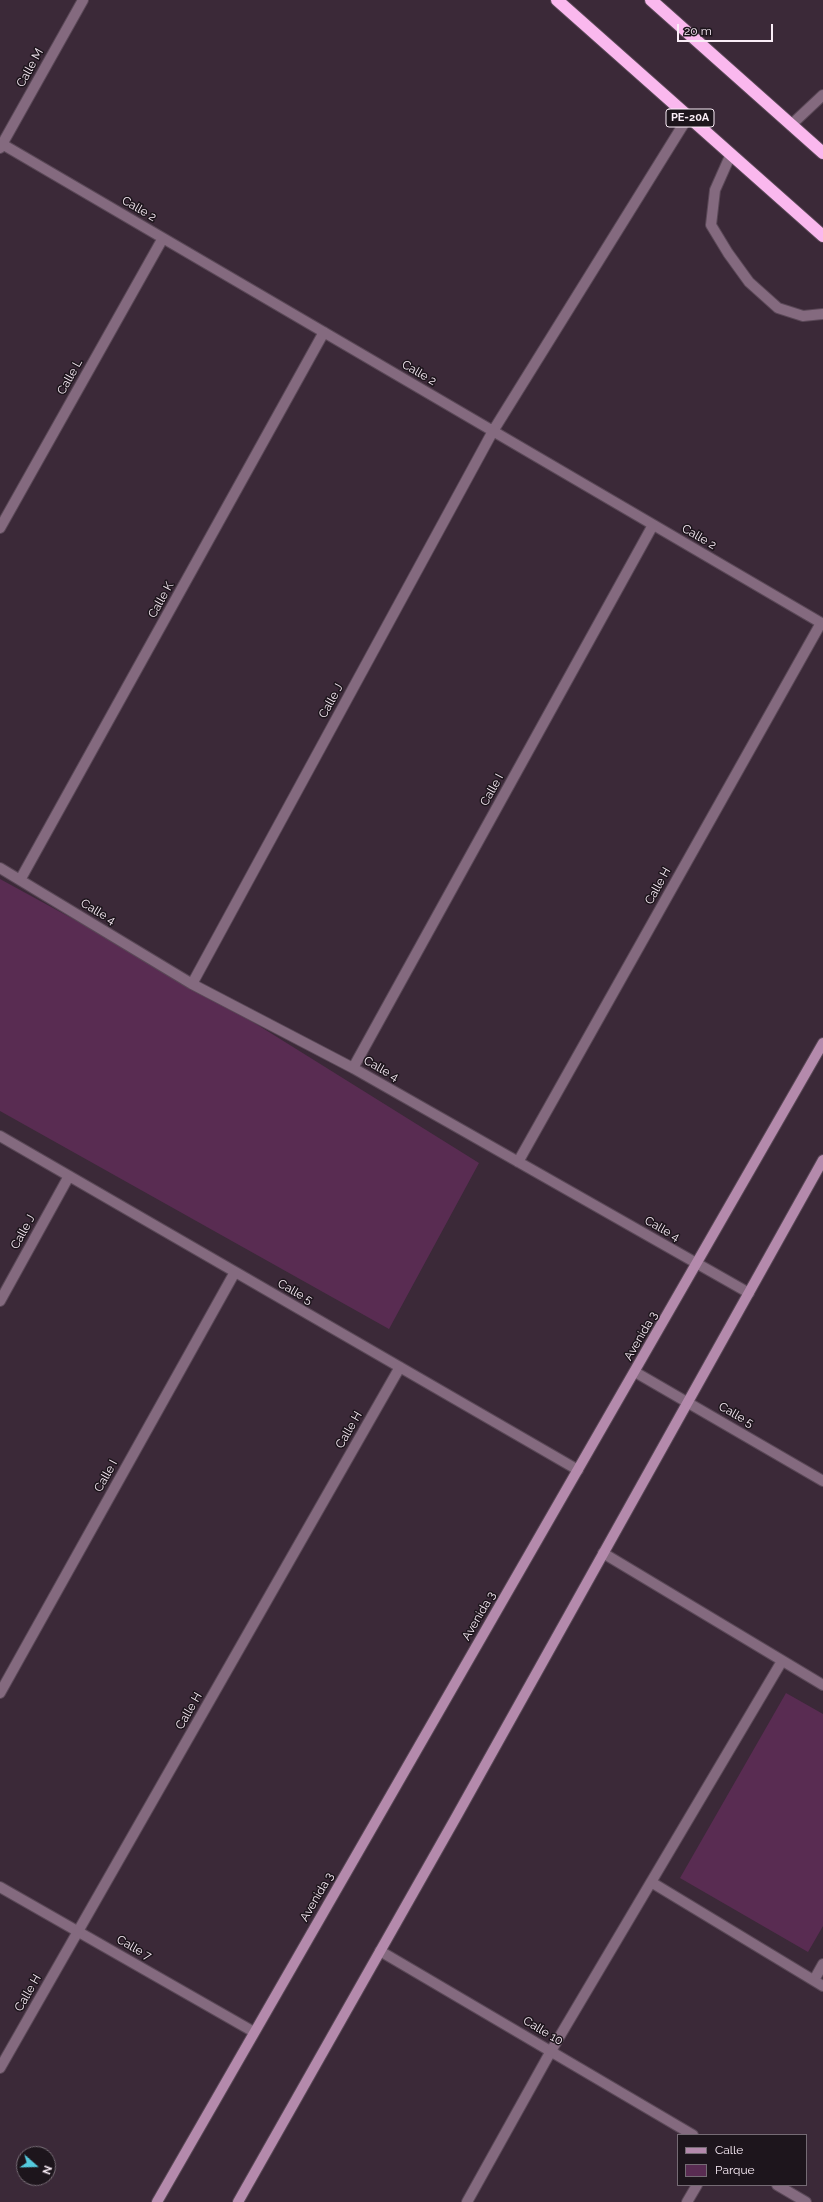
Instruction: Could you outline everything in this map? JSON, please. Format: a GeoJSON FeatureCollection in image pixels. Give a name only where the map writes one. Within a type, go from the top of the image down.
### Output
{"type":"FeatureCollection","features":[{"type":"Feature","properties":{"kind":"highway","name":"PE-20A"},"geometry":{"type":"LineString","coordinates":[[557,0],[823,236]]}},
{"type":"Feature","properties":{"kind":"highway"},"geometry":{"type":"LineString","coordinates":[[651,0],[823,153]]}},
{"type":"Feature","properties":{"kind":"street","name":"Calle M"},"geometry":{"type":"LineString","coordinates":[[1,146],[83,0]]}},
{"type":"Feature","properties":{"kind":"street"},"geometry":{"type":"LineString","coordinates":[[791,125],[823,95]]}},
{"type":"Feature","properties":{"kind":"street","name":"Calle J"},"geometry":{"type":"LineString","coordinates":[[192,984],[494,431],[688,117]]}},
{"type":"Feature","properties":{"kind":"street","name":"Calle 2"},"geometry":{"type":"LineString","coordinates":[[1,146],[163,238],[822,623]]}},
{"type":"Feature","properties":{"kind":"street"},"geometry":{"type":"LineString","coordinates":[[731,154],[715,190],[711,225],[728,253],[749,282],[778,308],[803,316],[823,314]]}},
{"type":"Feature","properties":{"kind":"street","name":"Calle L"},"geometry":{"type":"LineString","coordinates":[[0,528],[163,238]]}},
{"type":"Feature","properties":{"kind":"street","name":"Calle K"},"geometry":{"type":"LineString","coordinates":[[20,880],[324,332]]}},
{"type":"Feature","properties":{"kind":"street","name":"Calle I"},"geometry":{"type":"LineString","coordinates":[[353,1068],[653,525]]}},
{"type":"Feature","properties":{"kind":"street","name":"Calle H"},"geometry":{"type":"LineString","coordinates":[[518,1162],[822,623]]}},
{"type":"Feature","properties":{"kind":"street","name":"Calle 4"},"geometry":{"type":"LineString","coordinates":[[0,868],[192,984],[353,1068],[697,1264],[749,1292]]}},
{"type":"Feature","properties":{"kind":"street","name":"Avenida 3"},"geometry":{"type":"LineString","coordinates":[[157,2202],[823,1043]]}},
{"type":"Feature","properties":{"kind":"street","name":"Calle 5"},"geometry":{"type":"LineString","coordinates":[[0,1136],[578,1470]]}},
{"type":"Feature","properties":{"kind":"street"},"geometry":{"type":"LineString","coordinates":[[238,2202],[823,1160]]}},
{"type":"Feature","properties":{"kind":"street","name":"Calle J"},"geometry":{"type":"LineString","coordinates":[[0,1301],[69,1176]]}},
{"type":"Feature","properties":{"kind":"street","name":"Calle I"},"geometry":{"type":"LineString","coordinates":[[0,1693],[234,1272]]}},
{"type":"Feature","properties":{"kind":"street","name":"Calle H"},"geometry":{"type":"LineString","coordinates":[[0,2068],[400,1367]]}},
{"type":"Feature","properties":{"kind":"street","name":"Calle 5"},"geometry":{"type":"LineString","coordinates":[[635,1372],[823,1481]]}},
{"type":"Feature","properties":{"kind":"street"},"geometry":{"type":"LineString","coordinates":[[603,1553],[823,1685]]}},
{"type":"Feature","properties":{"kind":"street"},"geometry":{"type":"LineString","coordinates":[[467,2202],[551,2051],[782,1661]]}},
{"type":"Feature","properties":{"kind":"street"},"geometry":{"type":"LineString","coordinates":[[651,1882],[823,1986]]}},
{"type":"Feature","properties":{"kind":"street","name":"Calle 7"},"geometry":{"type":"LineString","coordinates":[[0,1887],[254,2032]]}},
{"type":"Feature","properties":{"kind":"street","name":"Calle 10"},"geometry":{"type":"LineString","coordinates":[[380,1951],[691,2134]]}},
{"type":"Feature","properties":{"kind":"street"},"geometry":{"type":"LineString","coordinates":[[814,1980],[823,1964]]}},
{"type":"Feature","properties":{"kind":"street"},"geometry":{"type":"LineString","coordinates":[[687,2202],[695,2186]]}},
{"type":"Feature","properties":{"kind":"street"},"geometry":{"type":"LineString","coordinates":[[780,2186],[806,2202]]}},
{"type":"Feature","properties":{"kind":"green space"},"geometry":{"type":"Polygon","coordinates":[[[0,879],[192,984],[479,1163],[389,1329],[0,1111],[0,879]]]}},
{"type":"Feature","properties":{"kind":"green space"},"geometry":{"type":"Polygon","coordinates":[[[786,1693],[823,1714],[823,1926],[808,1952],[680,1878],[786,1693]]]}}]}
